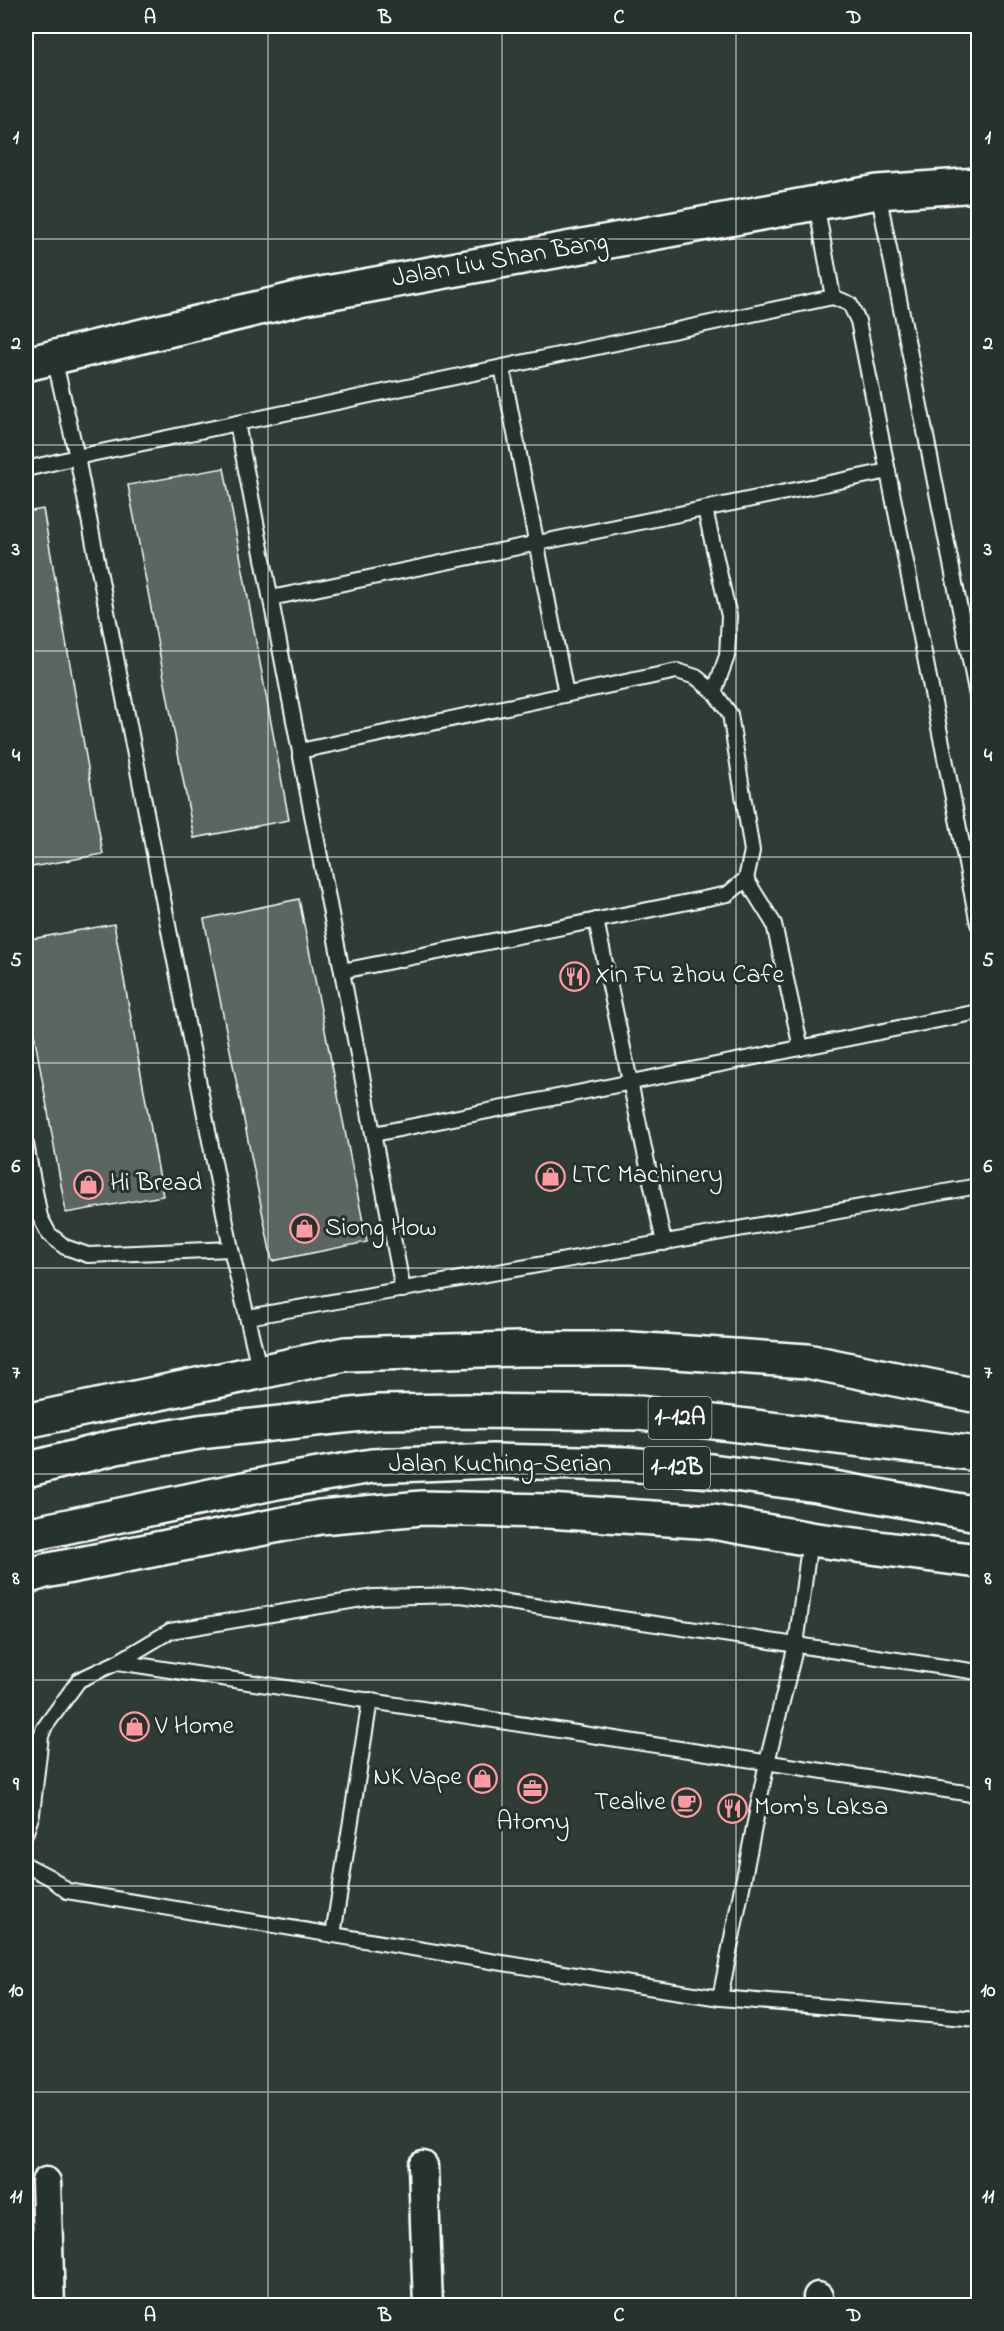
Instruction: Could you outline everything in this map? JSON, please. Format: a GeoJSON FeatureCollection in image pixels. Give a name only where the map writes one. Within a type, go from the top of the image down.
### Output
{"type":"FeatureCollection","features":[{"type":"Feature","properties":{"kind":"main road","name":"Jalan Liu Shan Bang"},"geometry":{"type":"LineString","coordinates":[[40,360],[305,297],[878,192],[978,185]]}},
{"type":"Feature","properties":{"kind":"main road"},"geometry":{"type":"LineString","coordinates":[[26,1421],[345,1354],[519,1349],[631,1349],[807,1362],[978,1396]]}},
{"type":"Feature","properties":{"kind":"main road","name":"Jalan Kuching-Serian"},"geometry":{"type":"LineString","coordinates":[[26,1470],[116,1447],[199,1432],[380,1412],[639,1413],[978,1454]]}},
{"type":"Feature","properties":{"kind":"main road","name":"Jalan Kuching-Serian"},"geometry":{"type":"LineString","coordinates":[[26,1534],[277,1482],[372,1466],[493,1461],[626,1464],[700,1470],[818,1485],[978,1514]]}},
{"type":"Feature","properties":{"kind":"main road"},"geometry":{"type":"LineString","coordinates":[[26,1577],[45,1571],[320,1517],[422,1508],[548,1511],[713,1522],[810,1539],[978,1561]]}},
{"type":"Feature","properties":{"kind":"street"},"geometry":{"type":"LineString","coordinates":[[423,2166],[428,2306]]}},
{"type":"Feature","properties":{"kind":"street"},"geometry":{"type":"LineString","coordinates":[[46,2182],[50,2306]]}},
{"type":"Feature","properties":{"kind":"lane"},"geometry":{"type":"LineString","coordinates":[[878,192],[978,701]]}},
{"type":"Feature","properties":{"kind":"lane"},"geometry":{"type":"LineString","coordinates":[[816,203],[833,297]]}},
{"type":"Feature","properties":{"kind":"lane"},"geometry":{"type":"LineString","coordinates":[[26,469],[833,297],[850,304],[858,321],[978,924]]}},
{"type":"Feature","properties":{"kind":"lane"},"geometry":{"type":"LineString","coordinates":[[40,360],[77,457],[231,1250],[260,1372]]}},
{"type":"Feature","properties":{"kind":"lane"},"geometry":{"type":"LineString","coordinates":[[502,367],[566,694]]}},
{"type":"Feature","properties":{"kind":"lane"},"geometry":{"type":"LineString","coordinates":[[237,423],[403,1290]]}},
{"type":"Feature","properties":{"kind":"lane"},"geometry":{"type":"LineString","coordinates":[[271,598],[888,471]]}},
{"type":"Feature","properties":{"kind":"lane"},"geometry":{"type":"LineString","coordinates":[[705,509],[729,616],[727,656],[714,692]]}},
{"type":"Feature","properties":{"kind":"lane"},"geometry":{"type":"LineString","coordinates":[[300,751],[677,671],[696,677],[714,692],[730,714],[752,851],[746,879],[728,894],[342,971]]}},
{"type":"Feature","properties":{"kind":"lane"},"geometry":{"type":"LineString","coordinates":[[746,879],[774,924],[801,1048]]}},
{"type":"Feature","properties":{"kind":"lane"},"geometry":{"type":"LineString","coordinates":[[596,920],[664,1243]]}},
{"type":"Feature","properties":{"kind":"lane"},"geometry":{"type":"LineString","coordinates":[[374,1134],[978,1012]]}},
{"type":"Feature","properties":{"kind":"lane"},"geometry":{"type":"LineString","coordinates":[[26,1144],[40,1217],[49,1234],[65,1247],[88,1255],[231,1250]]}},
{"type":"Feature","properties":{"kind":"lane"},"geometry":{"type":"LineString","coordinates":[[248,1317],[978,1186]]}},
{"type":"Feature","properties":{"kind":"lane"},"geometry":{"type":"LineString","coordinates":[[720,1998],[767,1762],[796,1645],[810,1539]]}},
{"type":"Feature","properties":{"kind":"lane"},"geometry":{"type":"LineString","coordinates":[[26,1832],[32,1814],[41,1736],[44,1728],[79,1680],[118,1662],[170,1631],[374,1597],[461,1595],[978,1672]]}},
{"type":"Feature","properties":{"kind":"lane"},"geometry":{"type":"LineString","coordinates":[[118,1662],[978,1795]]}},
{"type":"Feature","properties":{"kind":"lane"},"geometry":{"type":"LineString","coordinates":[[333,1935],[370,1700]]}},
{"type":"Feature","properties":{"kind":"lane"},"geometry":{"type":"LineString","coordinates":[[26,1865],[51,1878],[67,1891],[720,1998],[978,2019]]}},
{"type":"Feature","properties":{"kind":"building"},"geometry":{"type":"Polygon","coordinates":[[[224,468],[289,820],[194,838],[128,485],[224,468]]]}},
{"type":"Feature","properties":{"kind":"building"},"geometry":{"type":"Polygon","coordinates":[[[43,509],[103,854],[26,868],[26,512],[43,509]]]}},
{"type":"Feature","properties":{"kind":"building"},"geometry":{"type":"Polygon","coordinates":[[[299,899],[367,1242],[272,1261],[204,919],[299,899]]]}},
{"type":"Feature","properties":{"kind":"building"},"geometry":{"type":"Polygon","coordinates":[[[114,924],[163,1196],[66,1213],[26,989],[26,940],[114,924]]]}},
{"type":"Feature","properties":{"kind":"place","name":"Xin Fu Zhou Cafe"},"geometry":{"type":"Point","coordinates":[574,976]}},
{"type":"Feature","properties":{"kind":"place","name":"LTC Machinery"},"geometry":{"type":"Point","coordinates":[551,1176]}},
{"type":"Feature","properties":{"kind":"place","name":"Hi Bread"},"geometry":{"type":"Point","coordinates":[89,1184]}},
{"type":"Feature","properties":{"kind":"place","name":"Siong How"},"geometry":{"type":"Point","coordinates":[304,1229]}},
{"type":"Feature","properties":{"kind":"place","name":"V Home"},"geometry":{"type":"Point","coordinates":[134,1727]}},
{"type":"Feature","properties":{"kind":"place","name":"NK Vape"},"geometry":{"type":"Point","coordinates":[483,1778]}},
{"type":"Feature","properties":{"kind":"place","name":"Atomy"},"geometry":{"type":"Point","coordinates":[533,1789]}},
{"type":"Feature","properties":{"kind":"place","name":"Tealive"},"geometry":{"type":"Point","coordinates":[687,1803]}},
{"type":"Feature","properties":{"kind":"place","name":"Mom's Laksa"},"geometry":{"type":"Point","coordinates":[733,1808]}}]}
